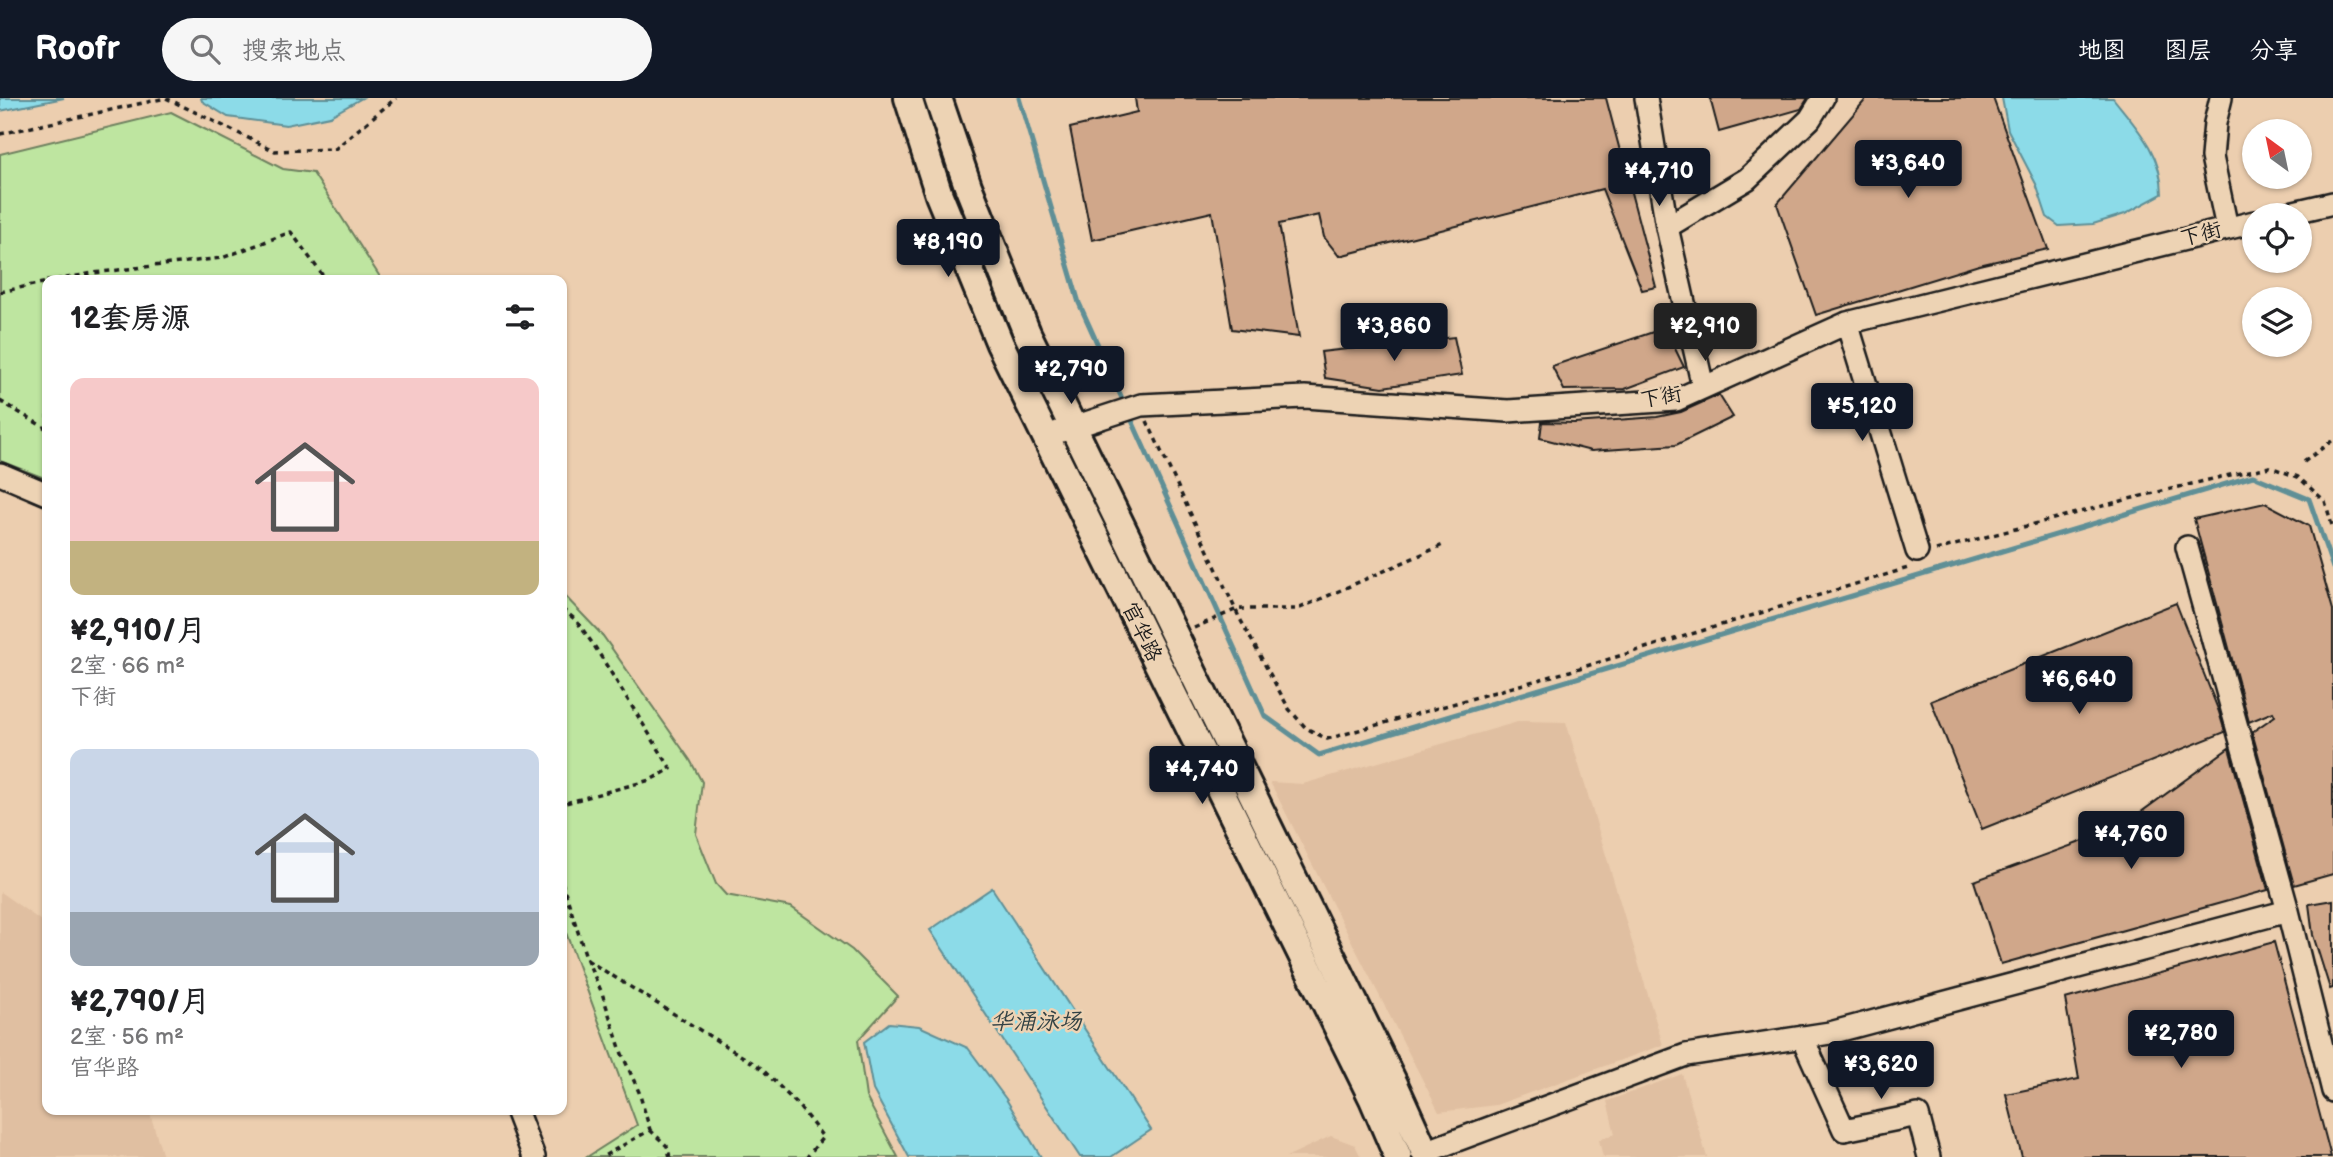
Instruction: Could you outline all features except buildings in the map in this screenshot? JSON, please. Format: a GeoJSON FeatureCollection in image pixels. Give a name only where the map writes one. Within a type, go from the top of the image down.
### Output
{"type":"FeatureCollection","features":[{"type":"Feature","properties":{"kind":"main road","name":"官华路"},"geometry":{"type":"LineString","coordinates":[[908,98],[939,195],[1000,344],[1373,1099],[1398,1157]]}},
{"type":"Feature","properties":{"kind":"main road","name":"官华路"},"geometry":{"type":"LineString","coordinates":[[938,98],[968,186],[1027,333],[1383,1060],[1426,1154]]}},
{"type":"Feature","properties":{"kind":"street"},"geometry":{"type":"LineString","coordinates":[[1646,98],[1667,227],[1703,387]]}},
{"type":"Feature","properties":{"kind":"street"},"geometry":{"type":"LineString","coordinates":[[1667,227],[1747,179],[1810,119],[1823,98]]}},
{"type":"Feature","properties":{"kind":"street"},"geometry":{"type":"LineString","coordinates":[[2221,98],[2215,123],[2212,157],[2227,228]]}},
{"type":"Feature","properties":{"kind":"street"},"geometry":{"type":"LineString","coordinates":[[2312,208],[2333,203]]}},
{"type":"Feature","properties":{"kind":"street","name":"下街"},"geometry":{"type":"LineString","coordinates":[[1046,436],[1141,405],[1305,397],[1508,411],[1676,400],[1847,323],[2242,225]]}},
{"type":"Feature","properties":{"kind":"street"},"geometry":{"type":"LineString","coordinates":[[1847,323],[1923,555]]}},
{"type":"Feature","properties":{"kind":"street"},"geometry":{"type":"LineString","coordinates":[[0,474],[42,492]]}},
{"type":"Feature","properties":{"kind":"street"},"geometry":{"type":"LineString","coordinates":[[2187,547],[2288,911],[2333,1091]]}},
{"type":"Feature","properties":{"kind":"street"},"geometry":{"type":"LineString","coordinates":[[1426,1154],[1686,1055],[1843,1030],[2288,911]]}},
{"type":"Feature","properties":{"kind":"street"},"geometry":{"type":"LineString","coordinates":[[1802,1037],[1844,1130],[1919,1115],[1929,1157]]}},
{"type":"Feature","properties":{"kind":"street"},"geometry":{"type":"LineString","coordinates":[[518,1115],[534,1157]]}},
{"type":"Feature","properties":{"kind":"path"},"geometry":{"type":"LineString","coordinates":[[0,134],[166,98],[275,151],[335,149],[396,98]]}},
{"type":"Feature","properties":{"kind":"path"},"geometry":{"type":"LineString","coordinates":[[82,275],[222,258],[292,232],[322,275]]}},
{"type":"Feature","properties":{"kind":"path"},"geometry":{"type":"LineString","coordinates":[[0,292],[42,283]]}},
{"type":"Feature","properties":{"kind":"path"},"geometry":{"type":"LineString","coordinates":[[0,401],[42,426]]}},
{"type":"Feature","properties":{"kind":"path"},"geometry":{"type":"LineString","coordinates":[[1141,405],[1239,617],[1289,709],[1306,728],[1327,739],[1570,671],[1923,555],[2225,475],[2270,467],[2298,477],[2325,501],[2333,528]]}},
{"type":"Feature","properties":{"kind":"path"},"geometry":{"type":"LineString","coordinates":[[2304,462],[2333,440]]}},
{"type":"Feature","properties":{"kind":"path"},"geometry":{"type":"LineString","coordinates":[[1176,636],[1237,610],[1298,609],[1445,544]]}},
{"type":"Feature","properties":{"kind":"path"},"geometry":{"type":"LineString","coordinates":[[567,613],[576,620],[595,648],[671,769],[650,780],[567,803]]}},
{"type":"Feature","properties":{"kind":"path"},"geometry":{"type":"LineString","coordinates":[[567,897],[587,960],[603,993],[650,1129],[667,1146],[670,1157]]}},
{"type":"Feature","properties":{"kind":"path"},"geometry":{"type":"LineString","coordinates":[[587,960],[761,1068],[797,1104],[823,1137],[807,1157]]}},
{"type":"Feature","properties":{"kind":"path"},"geometry":{"type":"LineString","coordinates":[[602,1157],[650,1129]]}},
{"type":"Feature","properties":{"kind":"shaded area"},"geometry":{"type":"Polygon","coordinates":[[[1521,721],[1566,722],[1663,1045],[1496,1105],[1439,1112],[1270,782],[1303,784],[1521,721]]]}},
{"type":"Feature","properties":{"kind":"shaded area"},"geometry":{"type":"Polygon","coordinates":[[[0,892],[42,921],[42,1115],[150,1115],[163,1157],[0,1157],[0,892]]]}},
{"type":"Feature","properties":{"kind":"shaded area"},"geometry":{"type":"Polygon","coordinates":[[[1682,1074],[1707,1157],[1603,1157],[1599,1140],[1615,1134],[1607,1101],[1682,1074]]]}},
{"type":"Feature","properties":{"kind":"shaded area"},"geometry":{"type":"Polygon","coordinates":[[[1331,1136],[1355,1145],[1361,1157],[1286,1157],[1331,1136]]]}},
{"type":"Feature","properties":{"kind":"green space"},"geometry":{"type":"Polygon","coordinates":[[[171,112],[283,169],[313,173],[379,275],[42,275],[42,477],[0,461],[0,154],[171,112]]]}},
{"type":"Feature","properties":{"kind":"green space"},"geometry":{"type":"Polygon","coordinates":[[[567,598],[603,636],[690,760],[702,782],[696,834],[716,884],[726,895],[791,907],[852,950],[898,996],[858,1040],[866,1097],[898,1157],[587,1157],[637,1125],[567,936],[567,598]]]}},
{"type":"Feature","properties":{"kind":"water"},"geometry":{"type":"Polygon","coordinates":[[[0,98],[64,98],[0,111],[0,98]]]}},
{"type":"Feature","properties":{"kind":"water"},"geometry":{"type":"Polygon","coordinates":[[[201,98],[362,98],[330,116],[286,125],[228,117],[201,98]]]}},
{"type":"Feature","properties":{"kind":"water"},"geometry":{"type":"Polygon","coordinates":[[[2002,98],[2113,98],[2153,154],[2158,166],[2162,194],[2125,214],[2093,224],[2059,226],[2047,217],[2036,184],[2008,130],[2002,98]]]}},
{"type":"Feature","properties":{"kind":"water","name":"华涌泳场"},"geometry":{"type":"Polygon","coordinates":[[[992,888],[1151,1130],[1111,1157],[1080,1157],[930,930],[992,888]]]}},
{"type":"Feature","properties":{"kind":"water"},"geometry":{"type":"Polygon","coordinates":[[[889,1023],[919,1026],[968,1048],[1006,1099],[1041,1157],[909,1157],[873,1090],[864,1042],[889,1023]]]}},
{"type":"Feature","properties":{"kind":"waterway"},"geometry":{"type":"LineString","coordinates":[[1019,98],[1079,303],[1125,405]]}},
{"type":"Feature","properties":{"kind":"waterway"},"geometry":{"type":"LineString","coordinates":[[1129,414],[1265,716],[1319,755],[2253,476],[2309,499],[2333,568]]}}]}
